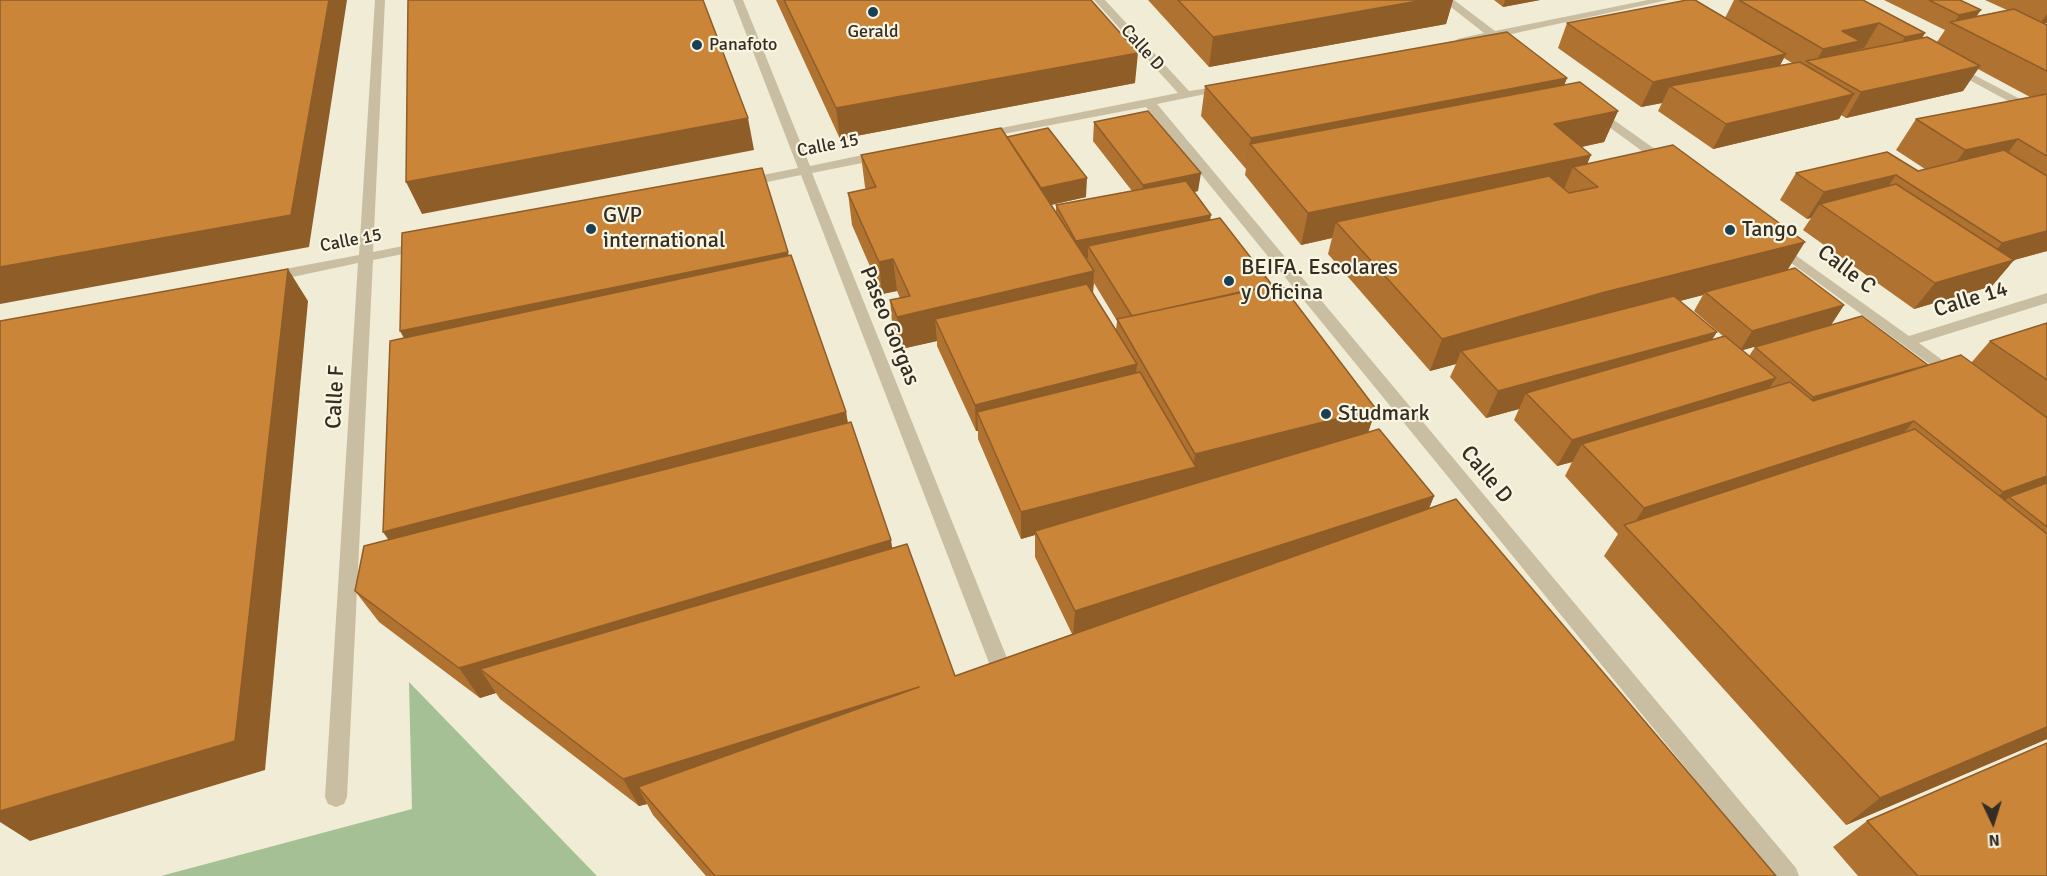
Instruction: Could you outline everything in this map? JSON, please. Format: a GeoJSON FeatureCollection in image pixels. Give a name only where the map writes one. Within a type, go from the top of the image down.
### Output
{"type":"FeatureCollection","features":[{"type":"Feature","properties":{"kind":"street","name":"Calle F"},"geometry":{"type":"LineString","coordinates":[[336,797],[380,0]]}},
{"type":"Feature","properties":{"kind":"street","name":"Paseo Gorgas"},"geometry":{"type":"LineString","coordinates":[[738,0],[803,171],[1001,668]]}},
{"type":"Feature","properties":{"kind":"street","name":"Calle D"},"geometry":{"type":"LineString","coordinates":[[1099,0],[1185,95]]}},
{"type":"Feature","properties":{"kind":"street"},"geometry":{"type":"LineString","coordinates":[[1447,0],[1512,49]]}},
{"type":"Feature","properties":{"kind":"street"},"geometry":{"type":"LineString","coordinates":[[1448,44],[1663,0]]}},
{"type":"Feature","properties":{"kind":"street"},"geometry":{"type":"LineString","coordinates":[[1942,62],[2047,118]]}},
{"type":"Feature","properties":{"kind":"street"},"geometry":{"type":"LineString","coordinates":[[964,139],[1242,84]]}},
{"type":"Feature","properties":{"kind":"street"},"geometry":{"type":"LineString","coordinates":[[1580,99],[1676,170]]}},
{"type":"Feature","properties":{"kind":"street","name":"Calle D"},"geometry":{"type":"LineString","coordinates":[[1149,103],[1788,876]]}},
{"type":"Feature","properties":{"kind":"street","name":"Calle 15"},"geometry":{"type":"LineString","coordinates":[[734,185],[895,153]]}},
{"type":"Feature","properties":{"kind":"street","name":"Calle C"},"geometry":{"type":"LineString","coordinates":[[1762,235],[1963,383]]}},
{"type":"Feature","properties":{"kind":"street","name":"Calle 15"},"geometry":{"type":"LineString","coordinates":[[252,280],[435,244]]}},
{"type":"Feature","properties":{"kind":"street","name":"Calle 14"},"geometry":{"type":"LineString","coordinates":[[1907,342],[2047,298]]}},
{"type":"Feature","properties":{"kind":"green space"},"geometry":{"type":"Polygon","coordinates":[[[409,682],[597,876],[161,876],[412,809],[409,682]]]}},
{"type":"Feature","properties":{"kind":"building"},"geometry":{"type":"Polygon","coordinates":[[[0,0],[329,0],[291,215],[0,267],[0,0]]]}},
{"type":"Feature","properties":{"kind":"building"},"geometry":{"type":"Polygon","coordinates":[[[408,0],[703,0],[748,118],[406,182],[408,0]]]}},
{"type":"Feature","properties":{"kind":"building"},"geometry":{"type":"Polygon","coordinates":[[[784,0],[1091,0],[1138,53],[836,108],[784,0]]]}},
{"type":"Feature","properties":{"kind":"building"},"geometry":{"type":"Polygon","coordinates":[[[1178,0],[1424,0],[1213,37],[1178,0]]]}},
{"type":"Feature","properties":{"kind":"building"},"geometry":{"type":"Polygon","coordinates":[[[1695,0],[1786,54],[1653,82],[1567,23],[1695,0]]]}},
{"type":"Feature","properties":{"kind":"building"},"geometry":{"type":"Polygon","coordinates":[[[1739,0],[1863,0],[1925,33],[1905,37],[1879,23],[1842,31],[1860,41],[1823,49],[1739,0]]]}},
{"type":"Feature","properties":{"kind":"building"},"geometry":{"type":"Polygon","coordinates":[[[1929,0],[1960,0],[1981,10],[1959,15],[1929,0]]]}},
{"type":"Feature","properties":{"kind":"building"},"geometry":{"type":"Polygon","coordinates":[[[2014,9],[2047,25],[2047,71],[1950,22],[2014,9]]]}},
{"type":"Feature","properties":{"kind":"building"},"geometry":{"type":"Polygon","coordinates":[[[1507,32],[1567,78],[1251,138],[1205,86],[1507,32]]]}},
{"type":"Feature","properties":{"kind":"building"},"geometry":{"type":"Polygon","coordinates":[[[1927,37],[1980,66],[1861,92],[1806,61],[1927,37]]]}},
{"type":"Feature","properties":{"kind":"building"},"geometry":{"type":"Polygon","coordinates":[[[1800,62],[1854,94],[1726,124],[1670,86],[1800,62]]]}},
{"type":"Feature","properties":{"kind":"building"},"geometry":{"type":"Polygon","coordinates":[[[1580,82],[1618,111],[1554,124],[1591,155],[1308,213],[1250,144],[1580,82]]]}},
{"type":"Feature","properties":{"kind":"building"},"geometry":{"type":"Polygon","coordinates":[[[2047,94],[2047,156],[2018,139],[1965,150],[1916,119],[2047,94]]]}},
{"type":"Feature","properties":{"kind":"building"},"geometry":{"type":"Polygon","coordinates":[[[1148,111],[1201,173],[1143,185],[1094,122],[1148,111]]]}},
{"type":"Feature","properties":{"kind":"building"},"geometry":{"type":"Polygon","coordinates":[[[1001,128],[1094,271],[897,317],[890,300],[910,296],[893,259],[879,262],[848,193],[876,187],[861,155],[1001,128]]]}},
{"type":"Feature","properties":{"kind":"building"},"geometry":{"type":"Polygon","coordinates":[[[1048,128],[1087,178],[1041,188],[1007,137],[1048,128]]]}},
{"type":"Feature","properties":{"kind":"building"},"geometry":{"type":"Polygon","coordinates":[[[1673,145],[1805,242],[1605,292],[1442,339],[1336,222],[1549,176],[1569,193],[1598,187],[1573,167],[1673,145]]]}},
{"type":"Feature","properties":{"kind":"building"},"geometry":{"type":"Polygon","coordinates":[[[2004,150],[2047,176],[2047,231],[2002,243],[1896,175],[1824,192],[1796,173],[1887,152],[1918,171],[2004,150]]]}},
{"type":"Feature","properties":{"kind":"building"},"geometry":{"type":"Polygon","coordinates":[[[762,168],[788,252],[400,331],[402,233],[762,168]]]}},
{"type":"Feature","properties":{"kind":"building"},"geometry":{"type":"Polygon","coordinates":[[[1186,181],[1211,215],[1076,241],[1056,205],[1186,181]]]}},
{"type":"Feature","properties":{"kind":"building"},"geometry":{"type":"Polygon","coordinates":[[[1896,184],[2014,260],[1935,283],[1820,204],[1896,184]]]}},
{"type":"Feature","properties":{"kind":"building"},"geometry":{"type":"Polygon","coordinates":[[[1220,218],[1272,285],[1132,316],[1088,246],[1220,218]]]}},
{"type":"Feature","properties":{"kind":"building"},"geometry":{"type":"Polygon","coordinates":[[[791,255],[846,412],[383,532],[390,341],[791,255]]]}},
{"type":"Feature","properties":{"kind":"building"},"geometry":{"type":"Polygon","coordinates":[[[1795,268],[1844,305],[1752,331],[1705,292],[1795,268]]]}},
{"type":"Feature","properties":{"kind":"building"},"geometry":{"type":"Polygon","coordinates":[[[288,269],[235,741],[0,811],[0,321],[288,269]]]}},
{"type":"Feature","properties":{"kind":"building"},"geometry":{"type":"Polygon","coordinates":[[[1087,284],[1137,364],[975,405],[935,319],[1087,284]]]}},
{"type":"Feature","properties":{"kind":"building"},"geometry":{"type":"Polygon","coordinates":[[[1281,284],[1376,409],[1195,454],[1117,319],[1281,284]]]}},
{"type":"Feature","properties":{"kind":"building"},"geometry":{"type":"Polygon","coordinates":[[[1674,296],[1717,332],[1498,391],[1461,351],[1674,296]]]}},
{"type":"Feature","properties":{"kind":"building"},"geometry":{"type":"Polygon","coordinates":[[[1862,316],[1928,365],[1813,397],[1755,347],[1862,316]]]}},
{"type":"Feature","properties":{"kind":"building"},"geometry":{"type":"Polygon","coordinates":[[[2047,323],[2047,380],[1990,341],[2047,323]]]}},
{"type":"Feature","properties":{"kind":"building"},"geometry":{"type":"Polygon","coordinates":[[[1725,336],[1776,378],[1572,440],[1526,393],[1725,336]]]}},
{"type":"Feature","properties":{"kind":"building"},"geometry":{"type":"Polygon","coordinates":[[[1961,355],[2047,418],[2047,476],[2003,492],[1914,421],[1644,508],[1582,444],[1790,382],[1813,401],[1961,355]]]}},
{"type":"Feature","properties":{"kind":"building"},"geometry":{"type":"Polygon","coordinates":[[[1140,372],[1196,467],[1021,512],[977,412],[1140,372]]]}},
{"type":"Feature","properties":{"kind":"building"},"geometry":{"type":"Polygon","coordinates":[[[851,422],[891,540],[459,668],[355,591],[364,546],[851,422]]]}},
{"type":"Feature","properties":{"kind":"building"},"geometry":{"type":"Polygon","coordinates":[[[1379,429],[1434,496],[1075,611],[1035,531],[1379,429]]]}},
{"type":"Feature","properties":{"kind":"building"},"geometry":{"type":"Polygon","coordinates":[[[1915,429],[2047,534],[2047,727],[1880,798],[1624,525],[1915,429]]]}},
{"type":"Feature","properties":{"kind":"building"},"geometry":{"type":"Polygon","coordinates":[[[2047,483],[2047,527],[2009,497],[2047,483]]]}},
{"type":"Feature","properties":{"kind":"building"},"geometry":{"type":"Polygon","coordinates":[[[1456,499],[1776,876],[715,876],[638,787],[919,687],[623,779],[480,669],[907,544],[955,676],[1456,499]]]}},
{"type":"Feature","properties":{"kind":"building"},"geometry":{"type":"Polygon","coordinates":[[[2047,743],[2047,876],[1918,876],[1867,821],[2047,743]]]}},
{"type":"Feature","properties":{"kind":"place","name":"Gerald"},"geometry":{"type":"Point","coordinates":[873,12]}},
{"type":"Feature","properties":{"kind":"place","name":"Panafoto"},"geometry":{"type":"Point","coordinates":[697,45]}},
{"type":"Feature","properties":{"kind":"place","name":"GVP international"},"geometry":{"type":"Point","coordinates":[591,229]}},
{"type":"Feature","properties":{"kind":"place","name":"Tango"},"geometry":{"type":"Point","coordinates":[1730,230]}},
{"type":"Feature","properties":{"kind":"place","name":"BEIFA. Escolares y Oficina"},"geometry":{"type":"Point","coordinates":[1229,281]}},
{"type":"Feature","properties":{"kind":"place","name":"Studmark"},"geometry":{"type":"Point","coordinates":[1326,414]}}]}
